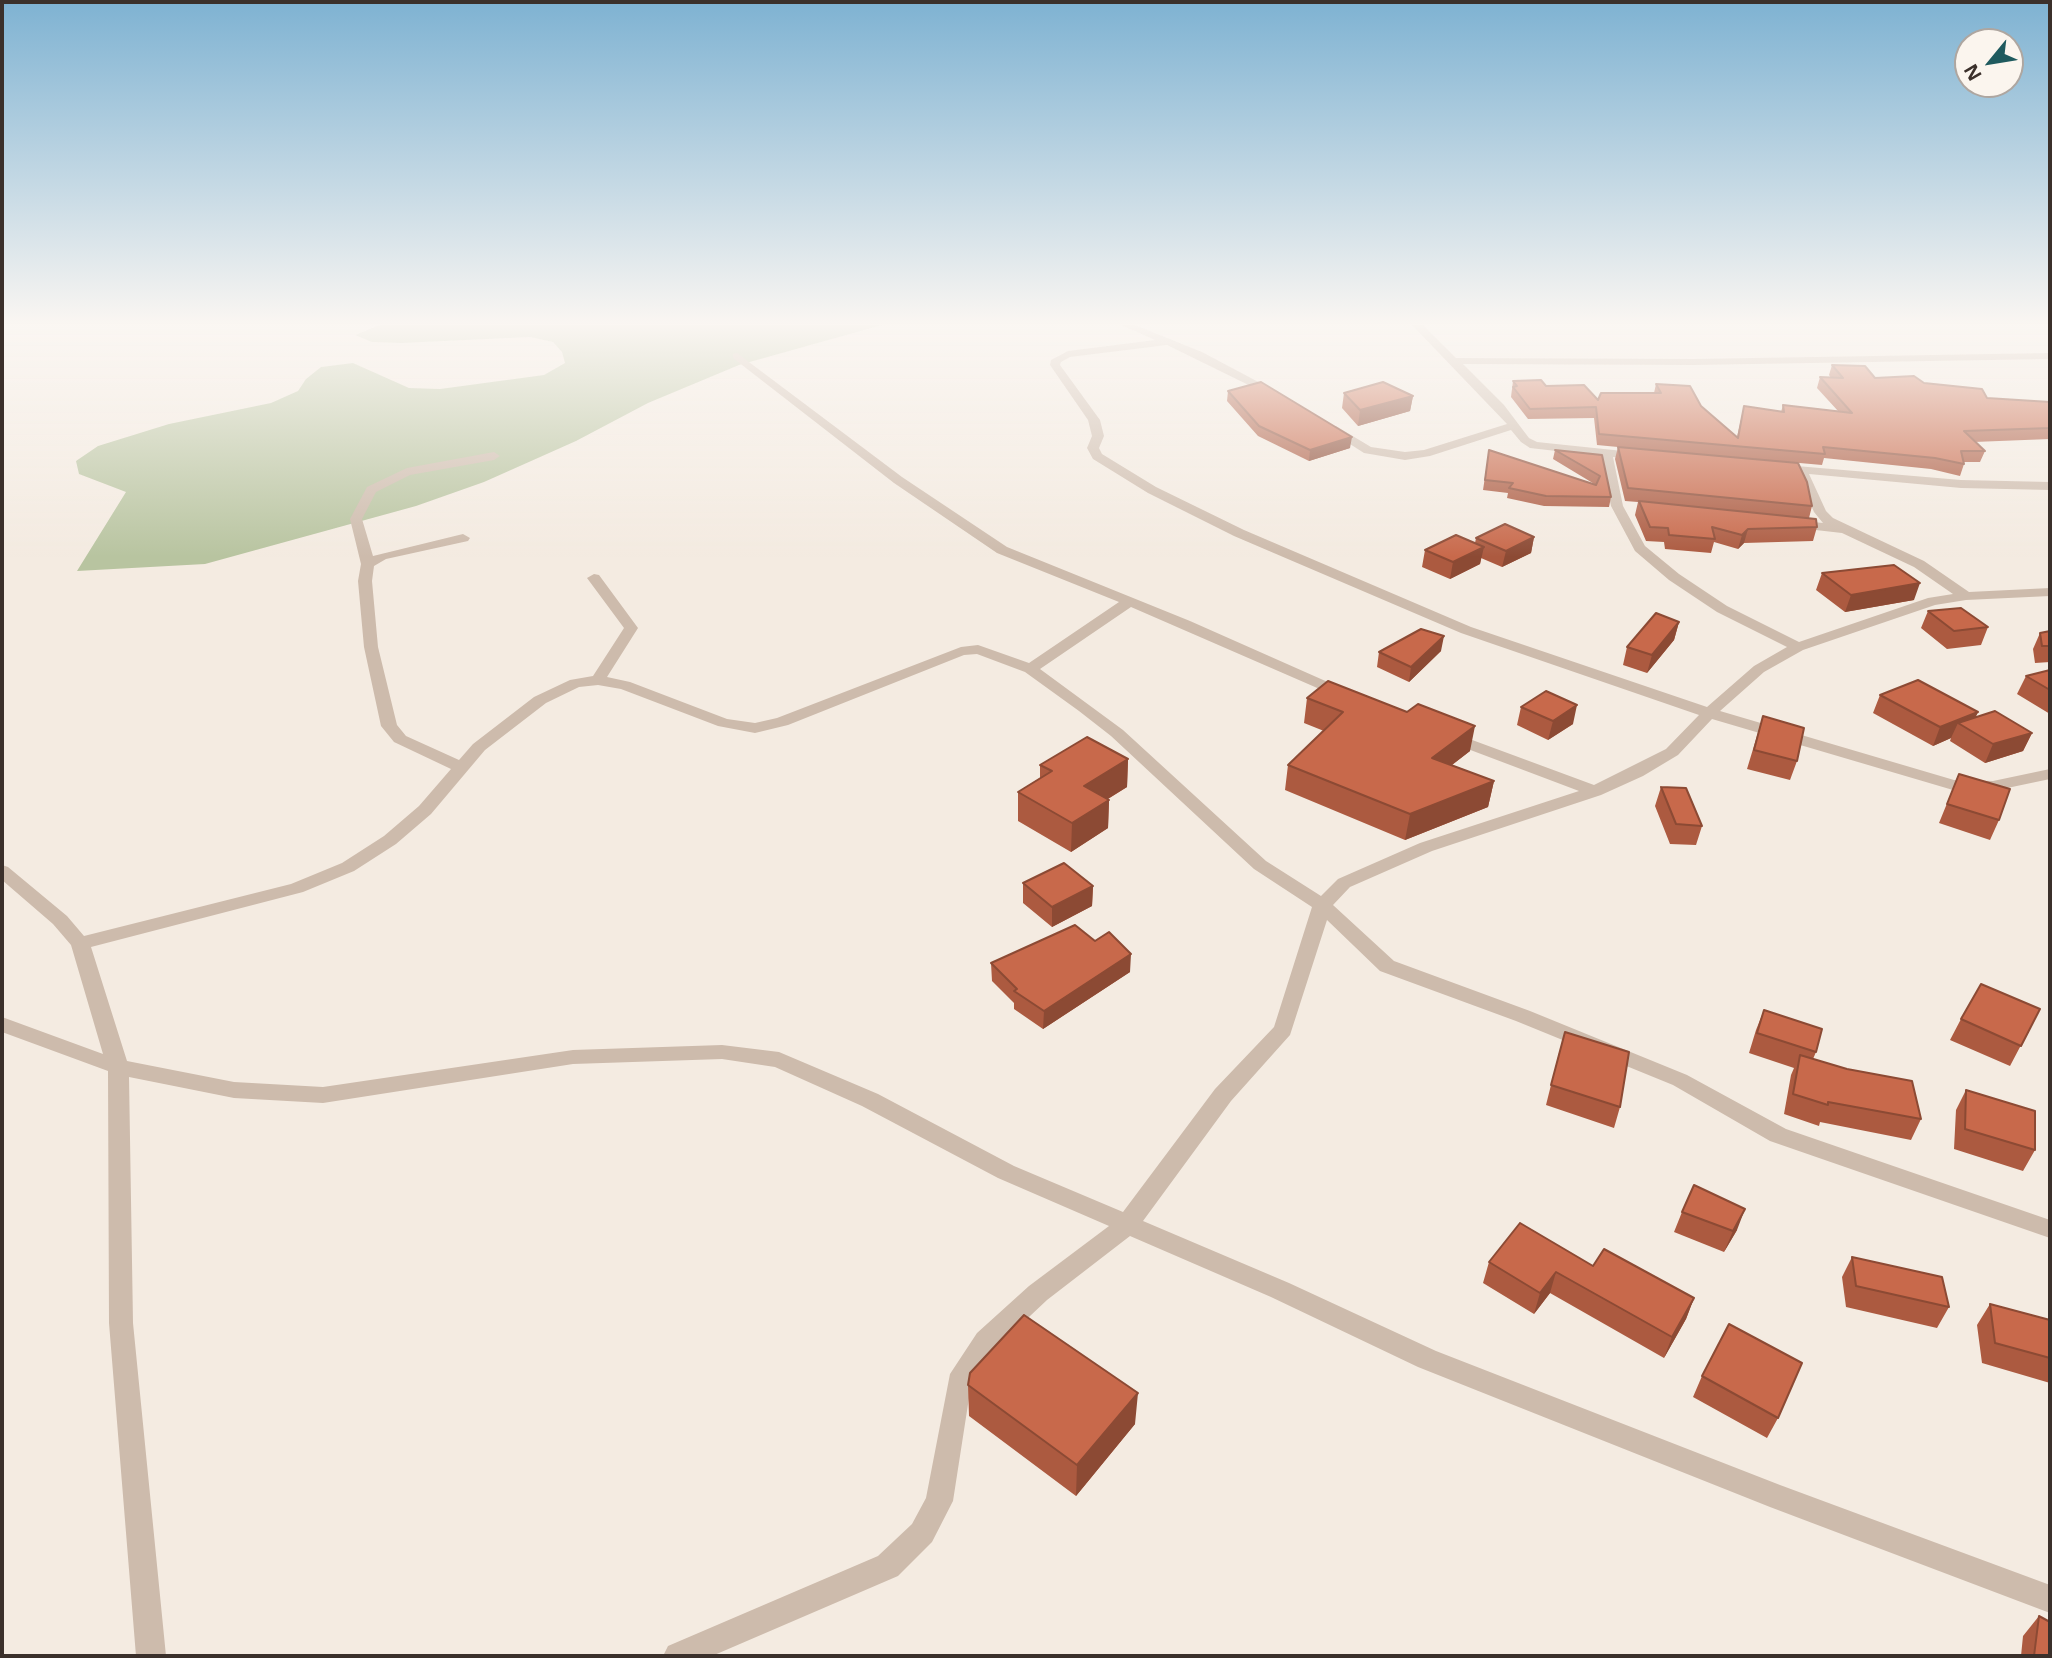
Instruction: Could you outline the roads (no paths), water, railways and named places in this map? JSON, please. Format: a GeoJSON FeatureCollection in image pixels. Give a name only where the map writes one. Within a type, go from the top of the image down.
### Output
{"type":"FeatureCollection","features":[{"type":"Feature","properties":{"kind":"street"},"geometry":{"type":"LineString","coordinates":[[798,402],[918,494],[1002,550],[1352,697]]}},
{"type":"Feature","properties":{"kind":"street"},"geometry":{"type":"LineString","coordinates":[[1082,402],[1094,420],[1098,436],[1093,449],[1097,456],[1152,490],[1335,577],[1466,631],[1709,713],[1953,785],[1993,786],[2050,774]]}},
{"type":"Feature","properties":{"kind":"street"},"geometry":{"type":"LineString","coordinates":[[1495,402],[1534,445],[1658,458]]}},
{"type":"Feature","properties":{"kind":"street"},"geometry":{"type":"LineString","coordinates":[[1321,421],[1368,450],[1405,456],[1426,453],[1514,425]]}},
{"type":"Feature","properties":{"kind":"street"},"geometry":{"type":"LineString","coordinates":[[1606,454],[1640,548],[1674,577],[1722,609],[1798,647]]}},
{"type":"Feature","properties":{"kind":"street"},"geometry":{"type":"LineString","coordinates":[[461,767],[400,739],[389,726],[371,647],[365,581],[368,564],[356,519],[371,491],[407,472],[494,456]]}},
{"type":"Feature","properties":{"kind":"street"},"geometry":{"type":"LineString","coordinates":[[1762,465],[1961,484],[2050,486]]}},
{"type":"Feature","properties":{"kind":"street"},"geometry":{"type":"LineString","coordinates":[[1801,468],[1820,512],[1843,529],[1919,564],[1965,596]]}},
{"type":"Feature","properties":{"kind":"street"},"geometry":{"type":"LineString","coordinates":[[1777,522],[1843,529]]}},
{"type":"Feature","properties":{"kind":"street"},"geometry":{"type":"LineString","coordinates":[[368,564],[383,556],[463,538]]}},
{"type":"Feature","properties":{"kind":"street"},"geometry":{"type":"LineString","coordinates":[[594,578],[631,628],[598,680]]}},
{"type":"Feature","properties":{"kind":"street"},"geometry":{"type":"LineString","coordinates":[[678,1656],[888,1566],[922,1533],[939,1501],[959,1382],[986,1341],[1038,1293],[1126,1226],[1223,1095],[1283,1030],[1322,905],[1344,883],[1368,870],[1595,791],[1672,752],[1709,713],[1759,669],[1798,647],[1933,601],[1965,596],[2050,592]]}},
{"type":"Feature","properties":{"kind":"street"},"geometry":{"type":"LineString","coordinates":[[1030,669],[1129,602]]}},
{"type":"Feature","properties":{"kind":"street"},"geometry":{"type":"LineString","coordinates":[[80,943],[297,888],[348,867],[390,840],[425,810],[479,747],[540,700],[575,683],[598,680],[625,685],[724,723],[755,728],[782,722],[961,651],[978,649],[1030,669],[1117,733],[1260,865],[1322,905],[1387,966],[1523,1016],[1680,1080],[1778,1135],[2050,1229]]}},
{"type":"Feature","properties":{"kind":"street"},"geometry":{"type":"LineString","coordinates":[[1438,732],[1595,791]]}},
{"type":"Feature","properties":{"kind":"street"},"geometry":{"type":"LineString","coordinates":[[2,871],[60,919],[80,943],[118,1067],[121,1323],[151,1656]]}},
{"type":"Feature","properties":{"kind":"street"},"geometry":{"type":"LineString","coordinates":[[2,1024],[118,1067],[234,1090],[323,1095],[573,1057],[722,1052],[779,1060],[870,1100],[1006,1172],[1126,1226],[1280,1290],[1427,1359],[1780,1498],[2050,1599]]}}]}
